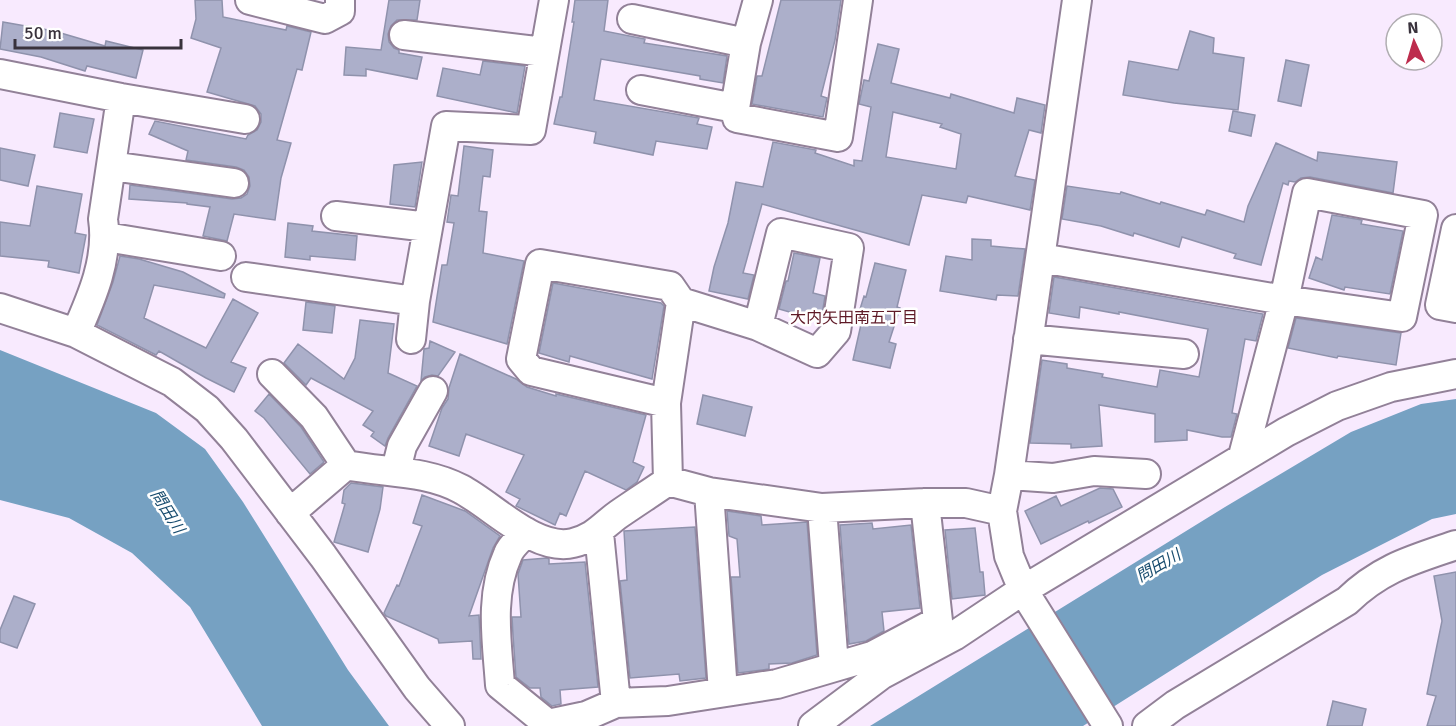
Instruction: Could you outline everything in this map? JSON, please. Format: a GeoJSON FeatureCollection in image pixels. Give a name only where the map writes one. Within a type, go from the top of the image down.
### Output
{"type":"FeatureCollection","features":[{"type":"Feature","properties":{"kind":"street"},"geometry":{"type":"LineString","coordinates":[[250,0],[325,20],[340,11],[340,0]]}},
{"type":"Feature","properties":{"kind":"street"},"geometry":{"type":"LineString","coordinates":[[411,339],[415,301],[446,126],[531,130],[554,0]]}},
{"type":"Feature","properties":{"kind":"street"},"geometry":{"type":"LineString","coordinates":[[758,0],[746,43],[735,108],[737,118],[838,137],[858,0]]}},
{"type":"Feature","properties":{"kind":"street"},"geometry":{"type":"LineString","coordinates":[[1077,0],[1010,475],[1002,511],[1009,556],[1026,595],[1108,726]]}},
{"type":"Feature","properties":{"kind":"street"},"geometry":{"type":"LineString","coordinates":[[632,19],[746,43]]}},
{"type":"Feature","properties":{"kind":"street"},"geometry":{"type":"LineString","coordinates":[[404,35],[544,52]]}},
{"type":"Feature","properties":{"kind":"street"},"geometry":{"type":"LineString","coordinates":[[0,74],[245,120]]}},
{"type":"Feature","properties":{"kind":"street"},"geometry":{"type":"LineString","coordinates":[[641,90],[735,108]]}},
{"type":"Feature","properties":{"kind":"street"},"geometry":{"type":"LineString","coordinates":[[76,333],[95,291],[106,237],[103,219],[121,98]]}},
{"type":"Feature","properties":{"kind":"street"},"geometry":{"type":"LineString","coordinates":[[111,166],[234,183]]}},
{"type":"Feature","properties":{"kind":"street"},"geometry":{"type":"LineString","coordinates":[[1041,258],[1284,300],[1402,317],[1423,215],[1307,193],[1284,300],[1243,456]]}},
{"type":"Feature","properties":{"kind":"street"},"geometry":{"type":"LineString","coordinates":[[336,216],[428,227]]}},
{"type":"Feature","properties":{"kind":"street"},"geometry":{"type":"LineString","coordinates":[[1456,229],[1440,306],[1456,308]]}},
{"type":"Feature","properties":{"kind":"street"},"geometry":{"type":"LineString","coordinates":[[106,237],[221,256]]}},
{"type":"Feature","properties":{"kind":"street"},"geometry":{"type":"LineString","coordinates":[[666,403],[531,371],[520,359],[540,264],[670,286],[681,302],[758,326]]}},
{"type":"Feature","properties":{"kind":"street"},"geometry":{"type":"LineString","coordinates":[[246,277],[415,301]]}},
{"type":"Feature","properties":{"kind":"street"},"geometry":{"type":"LineString","coordinates":[[668,481],[666,403],[681,302]]}},
{"type":"Feature","properties":{"kind":"street"},"geometry":{"type":"LineString","coordinates":[[0,308],[76,333],[172,382],[207,409],[234,439],[323,555],[417,688],[450,726]]}},
{"type":"Feature","properties":{"kind":"street"},"geometry":{"type":"LineString","coordinates":[[1028,339],[1184,354]]}},
{"type":"Feature","properties":{"kind":"street"},"geometry":{"type":"LineString","coordinates":[[272,374],[314,417],[346,465],[427,475],[461,489],[526,532],[556,545],[574,543],[599,532],[617,515],[668,481],[709,492],[822,508],[925,503],[966,504],[1002,511]]}},
{"type":"Feature","properties":{"kind":"street"},"geometry":{"type":"LineString","coordinates":[[813,726],[881,675],[1026,595],[1243,456],[1337,406],[1390,387],[1456,374]]}},
{"type":"Feature","properties":{"kind":"street"},"geometry":{"type":"LineString","coordinates":[[396,470],[402,446],[433,391]]}},
{"type":"Feature","properties":{"kind":"street"},"geometry":{"type":"LineString","coordinates":[[290,513],[346,465]]}},
{"type":"Feature","properties":{"kind":"street"},"geometry":{"type":"LineString","coordinates":[[1010,475],[1053,478],[1094,471],[1146,474]]}},
{"type":"Feature","properties":{"kind":"street"},"geometry":{"type":"LineString","coordinates":[[709,492],[723,692]]}},
{"type":"Feature","properties":{"kind":"street"},"geometry":{"type":"LineString","coordinates":[[526,532],[508,552],[497,592],[494,611],[500,685],[548,724],[586,716],[616,703],[668,701],[777,684],[872,656],[938,621],[925,503]]}},
{"type":"Feature","properties":{"kind":"street"},"geometry":{"type":"LineString","coordinates":[[822,508],[834,666]]}},
{"type":"Feature","properties":{"kind":"street"},"geometry":{"type":"LineString","coordinates":[[599,532],[616,703]]}},
{"type":"Feature","properties":{"kind":"street"},"geometry":{"type":"LineString","coordinates":[[1147,726],[1175,705],[1347,601],[1365,583],[1402,563],[1456,545]]}},
{"type":"Feature","properties":{"kind":"water","name":"問田川"},"geometry":{"type":"Polygon","coordinates":[[[0,350],[156,413],[205,449],[243,502],[348,670],[389,726],[262,726],[190,607],[132,553],[69,518],[0,500],[0,350]]]}},
{"type":"Feature","properties":{"kind":"water","name":"問田川"},"geometry":{"type":"Polygon","coordinates":[[[1456,399],[1456,514],[1432,519],[1322,575],[1083,726],[870,726],[1351,432],[1421,404],[1456,399]]]}},
{"type":"Feature","properties":{"kind":"building"},"geometry":{"type":"Polygon","coordinates":[[[195,0],[222,0],[223,17],[286,30],[287,26],[311,32],[302,70],[297,69],[277,140],[291,143],[281,178],[275,220],[234,214],[227,241],[203,236],[210,207],[129,199],[130,185],[232,199],[241,198],[247,194],[250,186],[249,177],[244,170],[186,160],[188,151],[149,134],[155,121],[246,139],[248,135],[257,130],[261,122],[261,114],[255,106],[207,92],[221,48],[191,38],[196,19],[195,0]]]}},
{"type":"Feature","properties":{"kind":"building"},"geometry":{"type":"Polygon","coordinates":[[[389,0],[420,0],[417,20],[397,20],[391,26],[388,34],[389,42],[399,50],[399,53],[422,57],[417,79],[366,69],[366,76],[344,75],[346,47],[381,50],[389,0]]]}},
{"type":"Feature","properties":{"kind":"building"},"geometry":{"type":"Polygon","coordinates":[[[575,0],[608,0],[604,31],[645,39],[644,43],[727,56],[723,83],[700,79],[700,76],[601,59],[594,100],[699,118],[697,124],[712,127],[707,149],[656,141],[653,155],[594,143],[596,132],[554,124],[560,97],[562,97],[574,22],[572,22],[575,0]]]}},
{"type":"Feature","properties":{"kind":"building"},"geometry":{"type":"Polygon","coordinates":[[[781,0],[841,0],[835,40],[821,96],[827,98],[823,117],[752,104],[757,76],[762,76],[781,0]]]}},
{"type":"Feature","properties":{"kind":"building"},"geometry":{"type":"Polygon","coordinates":[[[3,22],[54,31],[105,46],[106,41],[143,50],[136,78],[87,66],[85,71],[41,57],[0,49],[3,22]]]}},
{"type":"Feature","properties":{"kind":"building"},"geometry":{"type":"Polygon","coordinates":[[[1190,31],[1214,38],[1213,53],[1244,58],[1238,110],[1123,95],[1129,61],[1178,70],[1190,31]]]}},
{"type":"Feature","properties":{"kind":"building"},"geometry":{"type":"Polygon","coordinates":[[[878,44],[899,49],[891,83],[950,98],[951,94],[1014,113],[1017,98],[1045,105],[1041,133],[1029,130],[1015,176],[1035,180],[1030,210],[968,196],[966,203],[922,195],[909,245],[762,204],[743,273],[754,275],[748,299],[709,291],[728,223],[736,182],[763,187],[773,142],[816,150],[815,153],[854,166],[854,160],[862,161],[871,107],[859,104],[864,80],[869,81],[878,44]],[[893,112],[886,157],[956,169],[961,134],[940,127],[942,124],[893,112]]]}},
{"type":"Feature","properties":{"kind":"building"},"geometry":{"type":"Polygon","coordinates":[[[1286,60],[1309,65],[1301,106],[1278,101],[1286,60]]]}},
{"type":"Feature","properties":{"kind":"building"},"geometry":{"type":"Polygon","coordinates":[[[483,61],[525,66],[517,113],[437,96],[443,68],[480,75],[483,61]]]}},
{"type":"Feature","properties":{"kind":"building"},"geometry":{"type":"Polygon","coordinates":[[[1233,111],[1255,115],[1251,136],[1229,131],[1233,111]]]}},
{"type":"Feature","properties":{"kind":"building"},"geometry":{"type":"Polygon","coordinates":[[[60,113],[94,119],[87,153],[54,147],[60,113]]]}},
{"type":"Feature","properties":{"kind":"building"},"geometry":{"type":"Polygon","coordinates":[[[1276,143],[1317,161],[1318,152],[1397,162],[1393,193],[1310,177],[1301,178],[1295,182],[1289,181],[1288,185],[1283,183],[1261,265],[1234,258],[1236,254],[1182,237],[1179,247],[1134,233],[1133,236],[1101,226],[1062,219],[1067,186],[1120,194],[1121,192],[1205,215],[1207,210],[1244,222],[1248,206],[1276,143]]]}},
{"type":"Feature","properties":{"kind":"building"},"geometry":{"type":"Polygon","coordinates":[[[464,146],[493,150],[490,177],[483,176],[479,211],[487,212],[483,253],[524,261],[507,344],[433,322],[442,265],[447,265],[454,223],[447,222],[451,195],[458,196],[464,146]]]}},
{"type":"Feature","properties":{"kind":"building"},"geometry":{"type":"Polygon","coordinates":[[[0,148],[35,155],[28,186],[0,180],[0,148]]]}},
{"type":"Feature","properties":{"kind":"building"},"geometry":{"type":"Polygon","coordinates":[[[422,162],[415,207],[390,204],[394,165],[422,162]]]}},
{"type":"Feature","properties":{"kind":"building"},"geometry":{"type":"Polygon","coordinates":[[[37,186],[82,194],[75,233],[86,235],[79,273],[48,267],[49,261],[0,256],[0,222],[30,226],[37,186]]]}},
{"type":"Feature","properties":{"kind":"building"},"geometry":{"type":"Polygon","coordinates":[[[1332,215],[1362,220],[1361,224],[1403,231],[1390,294],[1345,287],[1344,290],[1309,278],[1316,257],[1322,260],[1332,215]]]}},
{"type":"Feature","properties":{"kind":"building"},"geometry":{"type":"Polygon","coordinates":[[[288,223],[313,226],[312,231],[357,236],[355,260],[310,256],[310,260],[285,257],[288,223]]]}},
{"type":"Feature","properties":{"kind":"building"},"geometry":{"type":"Polygon","coordinates":[[[972,239],[991,240],[991,246],[1025,249],[1018,296],[997,295],[996,300],[940,291],[946,256],[972,260],[972,239]]]}},
{"type":"Feature","properties":{"kind":"building"},"geometry":{"type":"Polygon","coordinates":[[[794,253],[820,258],[813,293],[825,296],[821,321],[779,309],[794,253]]]}},
{"type":"Feature","properties":{"kind":"building"},"geometry":{"type":"Polygon","coordinates":[[[120,256],[183,272],[225,294],[224,298],[154,285],[144,318],[206,348],[233,299],[258,313],[231,362],[246,368],[234,392],[159,351],[156,355],[97,325],[120,256]]]}},
{"type":"Feature","properties":{"kind":"building"},"geometry":{"type":"Polygon","coordinates":[[[875,263],[906,270],[897,307],[900,308],[889,342],[896,344],[890,368],[853,360],[862,320],[857,319],[864,296],[866,297],[875,263]]]}},
{"type":"Feature","properties":{"kind":"building"},"geometry":{"type":"Polygon","coordinates":[[[1054,277],[1263,314],[1256,341],[1245,339],[1232,413],[1237,414],[1231,437],[1187,430],[1187,440],[1155,442],[1155,414],[1099,405],[1102,446],[1071,448],[1071,444],[1030,443],[1042,360],[1067,364],[1067,368],[1103,374],[1102,377],[1157,387],[1160,370],[1199,377],[1208,329],[1080,307],[1079,318],[1049,313],[1054,277]]]}},
{"type":"Feature","properties":{"kind":"building"},"geometry":{"type":"Polygon","coordinates":[[[553,283],[661,303],[664,306],[652,379],[570,356],[569,362],[539,353],[553,283]]]}},
{"type":"Feature","properties":{"kind":"building"},"geometry":{"type":"Polygon","coordinates":[[[306,302],[335,306],[332,333],[303,330],[306,302]]]}},
{"type":"Feature","properties":{"kind":"building"},"geometry":{"type":"Polygon","coordinates":[[[1296,318],[1401,333],[1396,365],[1338,356],[1337,358],[1288,348],[1296,318]]]}},
{"type":"Feature","properties":{"kind":"building"},"geometry":{"type":"Polygon","coordinates":[[[360,320],[394,324],[388,373],[417,386],[385,446],[371,436],[374,432],[363,425],[373,411],[311,378],[306,385],[284,363],[298,344],[344,379],[355,358],[360,320]]]}},
{"type":"Feature","properties":{"kind":"building"},"geometry":{"type":"Polygon","coordinates":[[[430,341],[455,352],[438,376],[425,377],[421,381],[424,349],[429,348],[430,341]]]}},
{"type":"Feature","properties":{"kind":"building"},"geometry":{"type":"Polygon","coordinates":[[[460,354],[516,379],[527,387],[556,396],[556,394],[646,415],[633,462],[644,467],[637,482],[626,490],[585,471],[566,516],[560,513],[555,525],[516,506],[520,499],[506,492],[524,455],[466,434],[459,456],[429,446],[442,408],[448,399],[449,388],[460,354]]]}},
{"type":"Feature","properties":{"kind":"building"},"geometry":{"type":"Polygon","coordinates":[[[269,394],[301,427],[324,462],[310,474],[264,418],[255,411],[269,394]]]}},
{"type":"Feature","properties":{"kind":"building"},"geometry":{"type":"Polygon","coordinates":[[[703,395],[752,407],[745,436],[697,424],[703,395]]]}},
{"type":"Feature","properties":{"kind":"building"},"geometry":{"type":"Polygon","coordinates":[[[351,483],[383,487],[380,509],[368,552],[334,542],[345,504],[342,503],[344,490],[351,483]]]}},
{"type":"Feature","properties":{"kind":"building"},"geometry":{"type":"Polygon","coordinates":[[[1100,488],[1113,489],[1122,507],[1041,544],[1025,511],[1056,496],[1061,506],[1100,488]]]}},
{"type":"Feature","properties":{"kind":"building"},"geometry":{"type":"Polygon","coordinates":[[[422,495],[465,511],[500,536],[493,548],[469,616],[479,615],[481,659],[473,659],[472,641],[439,643],[438,639],[386,616],[384,613],[397,585],[399,586],[422,526],[413,523],[422,495]]]}},
{"type":"Feature","properties":{"kind":"building"},"geometry":{"type":"Polygon","coordinates":[[[727,511],[761,516],[762,525],[807,522],[817,655],[792,663],[769,664],[769,669],[738,673],[731,577],[740,577],[737,539],[729,536],[727,511]]]}},
{"type":"Feature","properties":{"kind":"building"},"geometry":{"type":"Polygon","coordinates":[[[872,523],[873,529],[911,525],[920,608],[882,612],[884,631],[866,641],[849,644],[840,525],[872,523]]]}},
{"type":"Feature","properties":{"kind":"building"},"geometry":{"type":"Polygon","coordinates":[[[695,527],[706,678],[680,681],[679,674],[630,678],[620,581],[627,580],[624,531],[695,527]]]}},
{"type":"Feature","properties":{"kind":"building"},"geometry":{"type":"Polygon","coordinates":[[[975,528],[985,595],[952,599],[945,530],[975,528]]]}},
{"type":"Feature","properties":{"kind":"building"},"geometry":{"type":"Polygon","coordinates":[[[547,558],[549,564],[585,562],[598,687],[560,690],[561,704],[552,706],[541,697],[540,688],[530,688],[516,677],[512,617],[521,617],[518,574],[523,560],[547,558]]]}},
{"type":"Feature","properties":{"kind":"building"},"geometry":{"type":"Polygon","coordinates":[[[1456,572],[1456,726],[1427,726],[1436,696],[1427,694],[1442,621],[1434,576],[1456,572]]]}},
{"type":"Feature","properties":{"kind":"building"},"geometry":{"type":"Polygon","coordinates":[[[14,596],[35,604],[17,648],[0,642],[0,630],[14,596]]]}},
{"type":"Feature","properties":{"kind":"building"},"geometry":{"type":"Polygon","coordinates":[[[1333,701],[1366,709],[1362,726],[1327,726],[1333,701]]]}},
{"type":"Feature","properties":{"kind":"district","name":"大内矢田南五丁目"},"geometry":{"type":"Point","coordinates":[854,317]}}]}
